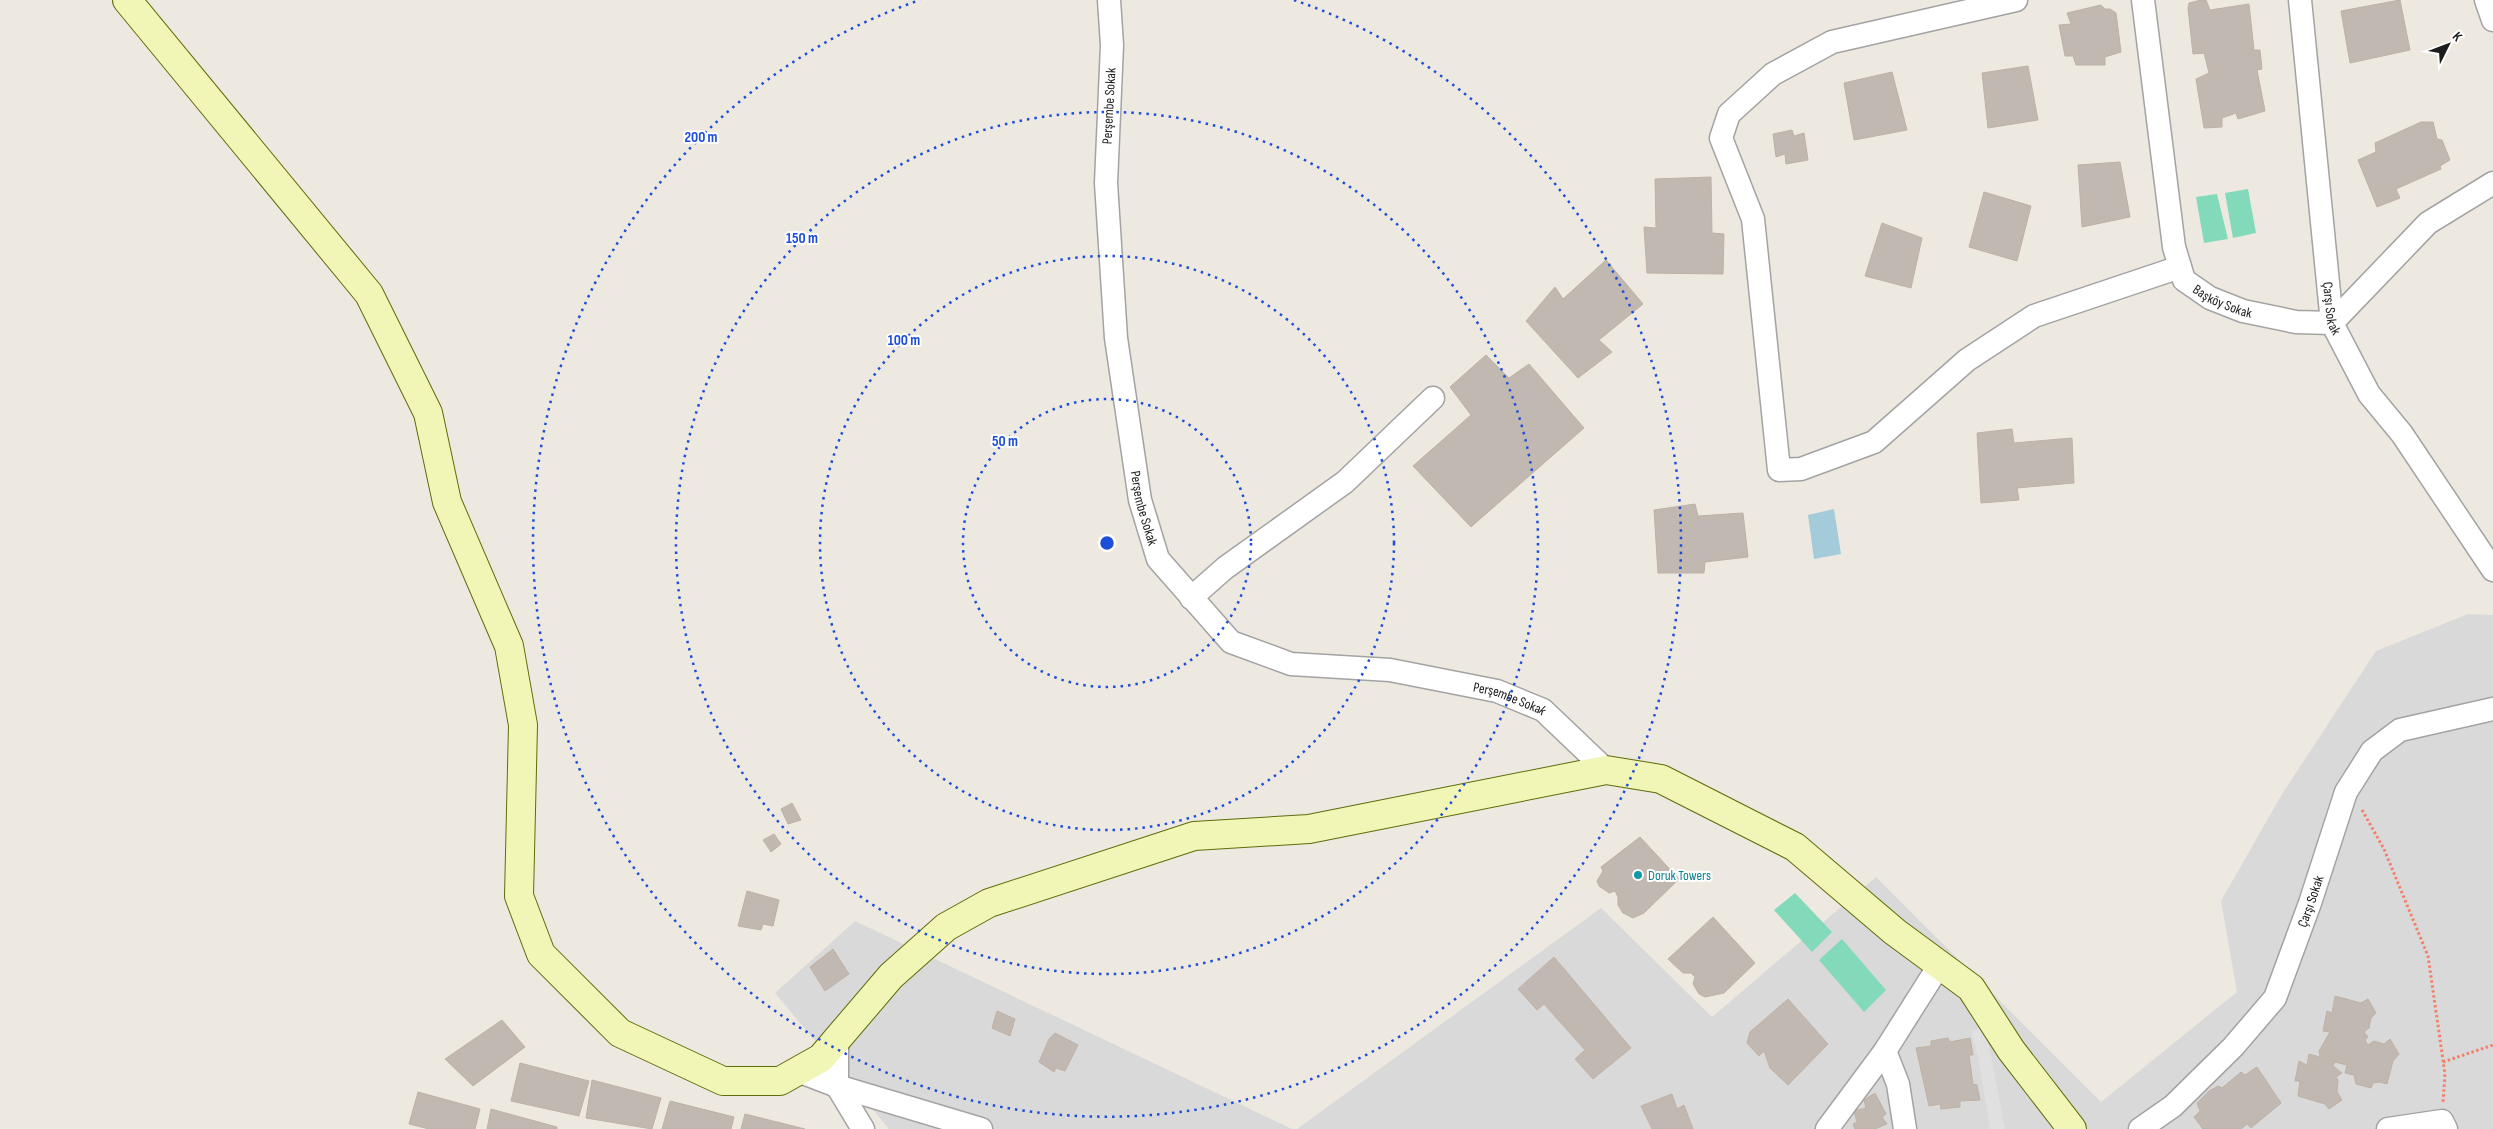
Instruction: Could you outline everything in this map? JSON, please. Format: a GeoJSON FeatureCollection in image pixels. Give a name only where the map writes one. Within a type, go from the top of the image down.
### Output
{"type":"FeatureCollection","features":[{"type":"Feature","properties":{"kind":"street"},"geometry":{"type":"LineString","coordinates":[[126,0],[369,294],[428,413],[447,502],[509,646],[523,725],[519,896],[541,954],[620,1033],[723,1081],[780,1081],[821,1058],[891,976],[946,927],[989,902],[1194,836],[1309,829],[1606,770],[1661,779],[1795,848],[1895,932],[1971,988],[2011,1050],[2072,1129]]}},
{"type":"Feature","properties":{"kind":"street","name":"Perşembe Sokak"},"geometry":{"type":"LineString","coordinates":[[1109,0],[1112,45],[1106,183],[1116,338],[1140,500],[1158,559],[1231,642],[1290,664],[1390,670],[1498,692],[1543,710],[1606,770]]}},
{"type":"Feature","properties":{"kind":"street"},"geometry":{"type":"LineString","coordinates":[[2016,0],[1832,42],[1773,74],[1729,114],[1721,138],[1753,219],[1779,470],[1801,468],[1874,442],[1967,360],[2034,316],[2180,267]]}},
{"type":"Feature","properties":{"kind":"street","name":"Başköy Sokak"},"geometry":{"type":"LineString","coordinates":[[2143,0],[2174,247],[2184,280],[2210,298],[2243,311],[2296,322],[2332,323]]}},
{"type":"Feature","properties":{"kind":"street","name":"Çarşı Sokak"},"geometry":{"type":"LineString","coordinates":[[2300,0],[2332,323],[2369,394],[2402,434],[2493,570]]}},
{"type":"Feature","properties":{"kind":"street"},"geometry":{"type":"LineString","coordinates":[[2486,0],[2493,20]]}},
{"type":"Feature","properties":{"kind":"street"},"geometry":{"type":"LineString","coordinates":[[2332,323],[2428,223],[2493,183]]}},
{"type":"Feature","properties":{"kind":"street"},"geometry":{"type":"LineString","coordinates":[[1191,598],[1225,568],[1345,482],[1433,398]]}},
{"type":"Feature","properties":{"kind":"street","name":"Çarşı Sokak"},"geometry":{"type":"LineString","coordinates":[[2140,1129],[2173,1106],[2233,1047],[2275,998],[2348,788],[2372,751],[2400,730],[2493,709]]}},
{"type":"Feature","properties":{"kind":"street"},"geometry":{"type":"LineString","coordinates":[[1827,1129],[1885,1051],[1940,964]]}},
{"type":"Feature","properties":{"kind":"street"},"geometry":{"type":"LineString","coordinates":[[837,1038],[837,1086],[863,1129]]}},
{"type":"Feature","properties":{"kind":"street"},"geometry":{"type":"LineString","coordinates":[[1885,1051],[1898,1084],[1905,1129]]}},
{"type":"Feature","properties":{"kind":"street"},"geometry":{"type":"LineString","coordinates":[[798,1071],[837,1086],[981,1129]]}},
{"type":"Feature","properties":{"kind":"street"},"geometry":{"type":"LineString","coordinates":[[2388,1129],[2444,1125]]}},
{"type":"Feature","properties":{"kind":"path"},"geometry":{"type":"LineString","coordinates":[[2348,788],[2384,849],[2428,956],[2445,1074],[2444,1125]]}},
{"type":"Feature","properties":{"kind":"path"},"geometry":{"type":"LineString","coordinates":[[2443,1062],[2493,1045]]}},
{"type":"Feature","properties":{"kind":"shaded area"},"geometry":{"type":"Polygon","coordinates":[[[2468,614],[2493,615],[2493,1129],[1297,1129],[1601,908],[1712,1017],[1876,877],[2101,1102],[2237,992],[2221,901],[2282,794],[2376,651],[2468,614]]]}},
{"type":"Feature","properties":{"kind":"shaded area"},"geometry":{"type":"Polygon","coordinates":[[[855,921],[1292,1129],[889,1129],[775,993],[855,921]]]}},
{"type":"Feature","properties":{"kind":"shaded area"},"geometry":{"type":"Polygon","coordinates":[[[1979,1028],[1989,1045],[2005,1129],[1990,1129],[1978,1056],[1971,1031],[1979,1028]]]}},
{"type":"Feature","properties":{"kind":"green space"},"geometry":{"type":"Polygon","coordinates":[[[2248,189],[2256,233],[2233,238],[2225,193],[2248,189]]]}},
{"type":"Feature","properties":{"kind":"green space"},"geometry":{"type":"Polygon","coordinates":[[[2217,194],[2228,239],[2204,243],[2196,197],[2217,194]]]}},
{"type":"Feature","properties":{"kind":"green space"},"geometry":{"type":"Polygon","coordinates":[[[1795,893],[1832,932],[1812,952],[1774,910],[1795,893]]]}},
{"type":"Feature","properties":{"kind":"green space"},"geometry":{"type":"Polygon","coordinates":[[[1842,939],[1886,990],[1864,1012],[1819,960],[1842,939]]]}},
{"type":"Feature","properties":{"kind":"water"},"geometry":{"type":"Polygon","coordinates":[[[1834,509],[1841,554],[1814,559],[1808,515],[1834,509]]]}},
{"type":"Feature","properties":{"kind":"building"},"geometry":{"type":"Polygon","coordinates":[[[2206,0],[2210,10],[2249,4],[2254,50],[2260,50],[2262,69],[2257,70],[2265,111],[2238,119],[2236,113],[2222,118],[2222,127],[2204,128],[2196,79],[2209,73],[2204,53],[2193,54],[2188,8],[2189,3],[2206,0]]]}},
{"type":"Feature","properties":{"kind":"building"},"geometry":{"type":"Polygon","coordinates":[[[2400,0],[2410,50],[2350,63],[2341,11],[2400,0]]]}},
{"type":"Feature","properties":{"kind":"building"},"geometry":{"type":"Polygon","coordinates":[[[2101,5],[2105,9],[2110,9],[2116,13],[2121,52],[2105,57],[2105,65],[2076,65],[2073,56],[2065,56],[2059,25],[2071,24],[2067,13],[2101,5]]]}},
{"type":"Feature","properties":{"kind":"building"},"geometry":{"type":"Polygon","coordinates":[[[2028,66],[2038,120],[1988,128],[1982,73],[2028,66]]]}},
{"type":"Feature","properties":{"kind":"building"},"geometry":{"type":"Polygon","coordinates":[[[1892,72],[1907,130],[1854,140],[1844,83],[1892,72]]]}},
{"type":"Feature","properties":{"kind":"building"},"geometry":{"type":"Polygon","coordinates":[[[2421,122],[2433,122],[2437,139],[2442,140],[2450,160],[2440,166],[2441,169],[2396,189],[2400,198],[2377,207],[2358,160],[2376,152],[2375,143],[2421,122]]]}},
{"type":"Feature","properties":{"kind":"building"},"geometry":{"type":"Polygon","coordinates":[[[1792,130],[1794,136],[1804,133],[1808,160],[1786,164],[1785,154],[1776,157],[1773,134],[1792,130]]]}},
{"type":"Feature","properties":{"kind":"building"},"geometry":{"type":"Polygon","coordinates":[[[2120,162],[2130,217],[2082,227],[2078,165],[2120,162]]]}},
{"type":"Feature","properties":{"kind":"building"},"geometry":{"type":"Polygon","coordinates":[[[1711,177],[1712,233],[1724,234],[1723,274],[1647,273],[1644,227],[1656,228],[1655,179],[1711,177]]]}},
{"type":"Feature","properties":{"kind":"building"},"geometry":{"type":"Polygon","coordinates":[[[1984,192],[2031,206],[2017,261],[1969,247],[1984,192]]]}},
{"type":"Feature","properties":{"kind":"building"},"geometry":{"type":"Polygon","coordinates":[[[1882,223],[1922,238],[1911,288],[1865,276],[1882,223]]]}},
{"type":"Feature","properties":{"kind":"building"},"geometry":{"type":"Polygon","coordinates":[[[1606,260],[1643,304],[1599,340],[1612,352],[1578,378],[1526,321],[1555,287],[1563,299],[1606,260]]]}},
{"type":"Feature","properties":{"kind":"building"},"geometry":{"type":"Polygon","coordinates":[[[1486,355],[1509,378],[1529,364],[1584,428],[1471,527],[1413,466],[1471,415],[1450,387],[1486,355]]]}},
{"type":"Feature","properties":{"kind":"building"},"geometry":{"type":"Polygon","coordinates":[[[2012,429],[2014,443],[2072,438],[2074,483],[2017,488],[2019,500],[1981,503],[1977,433],[2012,429]]]}},
{"type":"Feature","properties":{"kind":"building"},"geometry":{"type":"Polygon","coordinates":[[[1695,504],[1698,516],[1743,513],[1748,557],[1705,562],[1704,573],[1658,573],[1654,510],[1695,504]]]}},
{"type":"Feature","properties":{"kind":"building"},"geometry":{"type":"Polygon","coordinates":[[[792,803],[801,820],[788,824],[781,809],[792,803]]]}},
{"type":"Feature","properties":{"kind":"building"},"geometry":{"type":"Polygon","coordinates":[[[774,834],[781,844],[771,852],[763,840],[774,834]]]}},
{"type":"Feature","properties":{"kind":"building","name":"Doruk Towers"},"geometry":{"type":"Polygon","coordinates":[[[1640,837],[1679,879],[1644,913],[1633,918],[1623,913],[1618,905],[1618,897],[1615,891],[1609,893],[1599,886],[1597,881],[1603,871],[1601,867],[1640,837]]]}},
{"type":"Feature","properties":{"kind":"building"},"geometry":{"type":"Polygon","coordinates":[[[747,891],[779,900],[773,926],[763,924],[761,930],[738,926],[747,891]]]}},
{"type":"Feature","properties":{"kind":"building"},"geometry":{"type":"Polygon","coordinates":[[[1713,917],[1755,963],[1724,993],[1705,997],[1699,994],[1693,984],[1695,977],[1691,973],[1683,973],[1668,959],[1713,917]]]}},
{"type":"Feature","properties":{"kind":"building"},"geometry":{"type":"Polygon","coordinates":[[[833,949],[849,974],[825,991],[810,967],[833,949]]]}},
{"type":"Feature","properties":{"kind":"building"},"geometry":{"type":"Polygon","coordinates":[[[1554,957],[1631,1048],[1593,1079],[1575,1059],[1585,1050],[1544,1004],[1537,1010],[1518,989],[1554,957]]]}},
{"type":"Feature","properties":{"kind":"building"},"geometry":{"type":"Polygon","coordinates":[[[2335,996],[2361,1003],[2368,999],[2376,1013],[2371,1018],[2369,1028],[2364,1032],[2368,1037],[2365,1040],[2368,1045],[2374,1041],[2384,1044],[2390,1039],[2399,1054],[2393,1061],[2387,1084],[2373,1083],[2371,1088],[2356,1084],[2354,1075],[2345,1073],[2347,1065],[2335,1062],[2333,1066],[2342,1073],[2336,1077],[2338,1080],[2337,1092],[2342,1100],[2329,1109],[2325,1104],[2298,1096],[2300,1081],[2295,1081],[2299,1061],[2307,1065],[2309,1054],[2320,1057],[2319,1051],[2330,1032],[2323,1031],[2327,1011],[2332,1013],[2335,996]]]}},
{"type":"Feature","properties":{"kind":"building"},"geometry":{"type":"Polygon","coordinates":[[[1788,999],[1828,1044],[1788,1085],[1770,1068],[1764,1051],[1759,1056],[1747,1043],[1750,1032],[1788,999]]]}},
{"type":"Feature","properties":{"kind":"building"},"geometry":{"type":"Polygon","coordinates":[[[997,1011],[1015,1019],[1010,1036],[992,1028],[997,1011]]]}},
{"type":"Feature","properties":{"kind":"building"},"geometry":{"type":"Polygon","coordinates":[[[502,1020],[525,1047],[473,1086],[445,1059],[502,1020]]]}},
{"type":"Feature","properties":{"kind":"building"},"geometry":{"type":"Polygon","coordinates":[[[1055,1033],[1078,1045],[1065,1071],[1056,1068],[1054,1072],[1039,1062],[1049,1039],[1055,1033]]]}},
{"type":"Feature","properties":{"kind":"building"},"geometry":{"type":"Polygon","coordinates":[[[1948,1038],[1950,1042],[1970,1038],[1973,1055],[1969,1055],[1973,1084],[1977,1085],[1980,1100],[1960,1101],[1960,1107],[1941,1109],[1940,1104],[1929,1106],[1916,1048],[1931,1046],[1931,1041],[1948,1038]]]}},
{"type":"Feature","properties":{"kind":"building"},"geometry":{"type":"Polygon","coordinates":[[[520,1063],[589,1081],[579,1116],[511,1101],[520,1063]]]}},
{"type":"Feature","properties":{"kind":"building"},"geometry":{"type":"Polygon","coordinates":[[[2257,1067],[2281,1103],[2251,1128],[2247,1124],[2241,1129],[2203,1129],[2194,1117],[2200,1111],[2197,1103],[2209,1091],[2218,1086],[2222,1088],[2241,1072],[2245,1075],[2257,1067]]]}},
{"type":"Feature","properties":{"kind":"building"},"geometry":{"type":"Polygon","coordinates":[[[592,1080],[661,1098],[652,1129],[586,1118],[592,1080]]]}},
{"type":"Feature","properties":{"kind":"building"},"geometry":{"type":"Polygon","coordinates":[[[418,1092],[480,1109],[475,1129],[429,1129],[409,1124],[418,1092]]]}},
{"type":"Feature","properties":{"kind":"building"},"geometry":{"type":"Polygon","coordinates":[[[1875,1093],[1886,1114],[1882,1117],[1887,1124],[1875,1129],[1855,1129],[1853,1124],[1857,1122],[1854,1111],[1866,1108],[1864,1100],[1875,1093]]]}},
{"type":"Feature","properties":{"kind":"building"},"geometry":{"type":"Polygon","coordinates":[[[1672,1094],[1677,1109],[1684,1105],[1693,1129],[1652,1129],[1641,1106],[1672,1094]]]}},
{"type":"Feature","properties":{"kind":"building"},"geometry":{"type":"Polygon","coordinates":[[[670,1101],[734,1117],[731,1129],[662,1129],[670,1101]]]}},
{"type":"Feature","properties":{"kind":"building"},"geometry":{"type":"Polygon","coordinates":[[[491,1109],[557,1127],[557,1129],[487,1129],[491,1109]]]}},
{"type":"Feature","properties":{"kind":"building"},"geometry":{"type":"Polygon","coordinates":[[[745,1114],[805,1129],[741,1129],[745,1114]]]}},
{"type":"Feature","properties":{"kind":"place","name":"Doruk Towers"},"geometry":{"type":"Point","coordinates":[1638,875]}}]}
